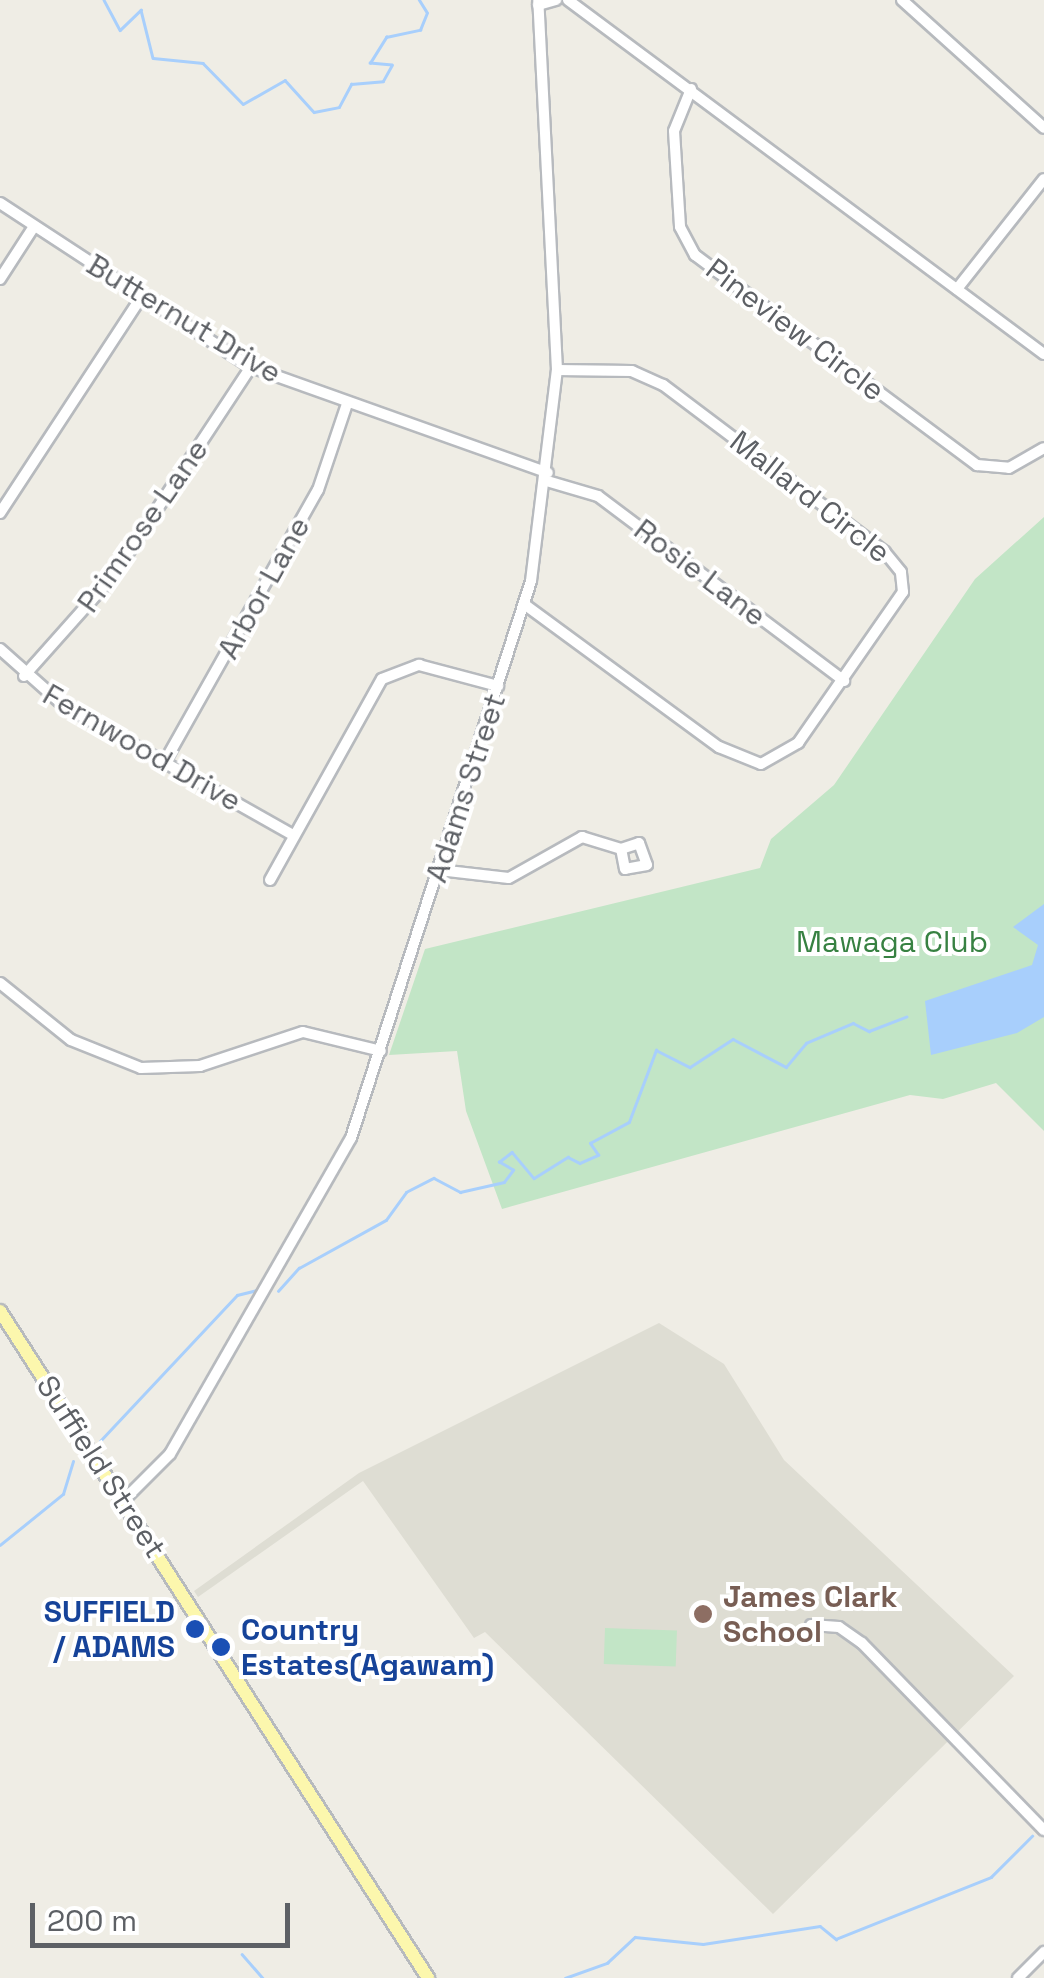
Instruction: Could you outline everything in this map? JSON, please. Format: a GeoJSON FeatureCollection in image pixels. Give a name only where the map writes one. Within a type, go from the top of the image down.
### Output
{"type":"FeatureCollection","features":[{"type":"Feature","properties":{"kind":"main road","name":"Suffield Street"},"geometry":{"type":"LineString","coordinates":[[0,1311],[428,1978]]}},
{"type":"Feature","properties":{"kind":"street"},"geometry":{"type":"LineString","coordinates":[[538,2],[556,0]]}},
{"type":"Feature","properties":{"kind":"street"},"geometry":{"type":"LineString","coordinates":[[568,0],[1044,354]]}},
{"type":"Feature","properties":{"kind":"street"},"geometry":{"type":"LineString","coordinates":[[902,0],[1044,128]]}},
{"type":"Feature","properties":{"kind":"street","name":"Adams Street"},"geometry":{"type":"LineString","coordinates":[[123,1502],[170,1454],[315,1210],[382,1051],[524,604],[548,477],[556,370],[538,2]]}},
{"type":"Feature","properties":{"kind":"street","name":"Pineview Circle"},"geometry":{"type":"LineString","coordinates":[[690,89],[674,131],[680,227],[695,254],[978,466],[1013,466],[1044,448]]}},
{"type":"Feature","properties":{"kind":"street"},"geometry":{"type":"LineString","coordinates":[[957,288],[1044,179]]}},
{"type":"Feature","properties":{"kind":"street","name":"Butternut Drive"},"geometry":{"type":"LineString","coordinates":[[0,204],[251,366],[548,477]]}},
{"type":"Feature","properties":{"kind":"street"},"geometry":{"type":"LineString","coordinates":[[0,279],[33,228]]}},
{"type":"Feature","properties":{"kind":"street"},"geometry":{"type":"LineString","coordinates":[[0,513],[142,296]]}},
{"type":"Feature","properties":{"kind":"street","name":"Primrose Lane"},"geometry":{"type":"LineString","coordinates":[[24,676],[113,576],[251,366]]}},
{"type":"Feature","properties":{"kind":"street","name":"Mallard Circle"},"geometry":{"type":"LineString","coordinates":[[524,604],[719,747],[756,764],[788,753],[901,602],[902,577],[892,558],[653,379],[556,370]]}},
{"type":"Feature","properties":{"kind":"street","name":"Arbor Lane"},"geometry":{"type":"LineString","coordinates":[[164,763],[318,490],[346,404]]}},
{"type":"Feature","properties":{"kind":"street","name":"Rosie Lane"},"geometry":{"type":"LineString","coordinates":[[548,477],[598,496],[844,681]]}},
{"type":"Feature","properties":{"kind":"street","name":"Fernwood Drive"},"geometry":{"type":"LineString","coordinates":[[0,650],[24,676],[164,763],[294,835]]}},
{"type":"Feature","properties":{"kind":"street"},"geometry":{"type":"LineString","coordinates":[[270,880],[362,703],[388,674],[426,666],[498,686]]}},
{"type":"Feature","properties":{"kind":"street"},"geometry":{"type":"LineString","coordinates":[[440,870],[508,878],[576,837],[622,850]]}},
{"type":"Feature","properties":{"kind":"street"},"geometry":{"type":"LineString","coordinates":[[0,983],[71,1040],[141,1068],[200,1066],[303,1032],[382,1051]]}},
{"type":"Feature","properties":{"kind":"street"},"geometry":{"type":"LineString","coordinates":[[811,1625],[839,1628],[862,1643],[1044,1830]]}},
{"type":"Feature","properties":{"kind":"street"},"geometry":{"type":"LineString","coordinates":[[1018,1978],[1044,1952]]}},
{"type":"Feature","properties":{"kind":"shaded area","name":"James Clark School"},"geometry":{"type":"Polygon","coordinates":[[[659,1323],[724,1364],[784,1460],[1014,1676],[773,1914],[485,1632],[474,1638],[363,1481],[198,1597],[194,1591],[359,1473],[659,1323]]]}},
{"type":"Feature","properties":{"kind":"green space","name":"Mawaga Club"},"geometry":{"type":"Polygon","coordinates":[[[1044,517],[1044,1131],[996,1083],[943,1099],[910,1095],[502,1209],[466,1111],[457,1051],[389,1055],[425,949],[760,868],[771,839],[834,785],[975,579],[1044,517]]]}},
{"type":"Feature","properties":{"kind":"green space"},"geometry":{"type":"Polygon","coordinates":[[[605,1628],[677,1631],[676,1666],[604,1664],[605,1628]]]}},
{"type":"Feature","properties":{"kind":"water"},"geometry":{"type":"Polygon","coordinates":[[[1044,904],[1044,1017],[1017,1033],[931,1055],[925,1001],[1032,965],[1038,945],[1013,927],[1044,904]]]}},
{"type":"Feature","properties":{"kind":"waterway"},"geometry":{"type":"LineString","coordinates":[[104,0],[120,30],[141,10],[153,58],[203,63],[243,104],[285,80],[314,112],[339,107],[351,84],[383,81],[392,65],[370,63],[386,37],[420,30],[427,13],[419,0]]}},
{"type":"Feature","properties":{"kind":"waterway"},"geometry":{"type":"LineString","coordinates":[[278,1291],[299,1268],[386,1220],[406,1192],[434,1178],[460,1192],[504,1182],[513,1170],[499,1162],[512,1152],[534,1178],[568,1157],[580,1163],[598,1155],[590,1143],[629,1122],[656,1050],[690,1067],[733,1039],[786,1067],[806,1043],[853,1023],[869,1031],[906,1017]]}},
{"type":"Feature","properties":{"kind":"waterway"},"geometry":{"type":"LineString","coordinates":[[100,1441],[237,1295],[257,1290]]}},
{"type":"Feature","properties":{"kind":"waterway"},"geometry":{"type":"LineString","coordinates":[[0,1545],[63,1494],[73,1461]]}},
{"type":"Feature","properties":{"kind":"waterway"},"geometry":{"type":"LineString","coordinates":[[565,1978],[607,1963],[635,1937],[703,1944],[820,1926],[836,1939],[991,1877],[1032,1836]]}},
{"type":"Feature","properties":{"kind":"waterway"},"geometry":{"type":"LineString","coordinates":[[242,1954],[263,1978]]}},
{"type":"Feature","properties":{"kind":"place","name":"James Clark School"},"geometry":{"type":"Point","coordinates":[703,1614]}},
{"type":"Feature","properties":{"kind":"place","name":"SUFFIELD / ADAMS"},"geometry":{"type":"Point","coordinates":[195,1629]}},
{"type":"Feature","properties":{"kind":"place","name":"Country Estates(Agawam)"},"geometry":{"type":"Point","coordinates":[221,1647]}}]}
